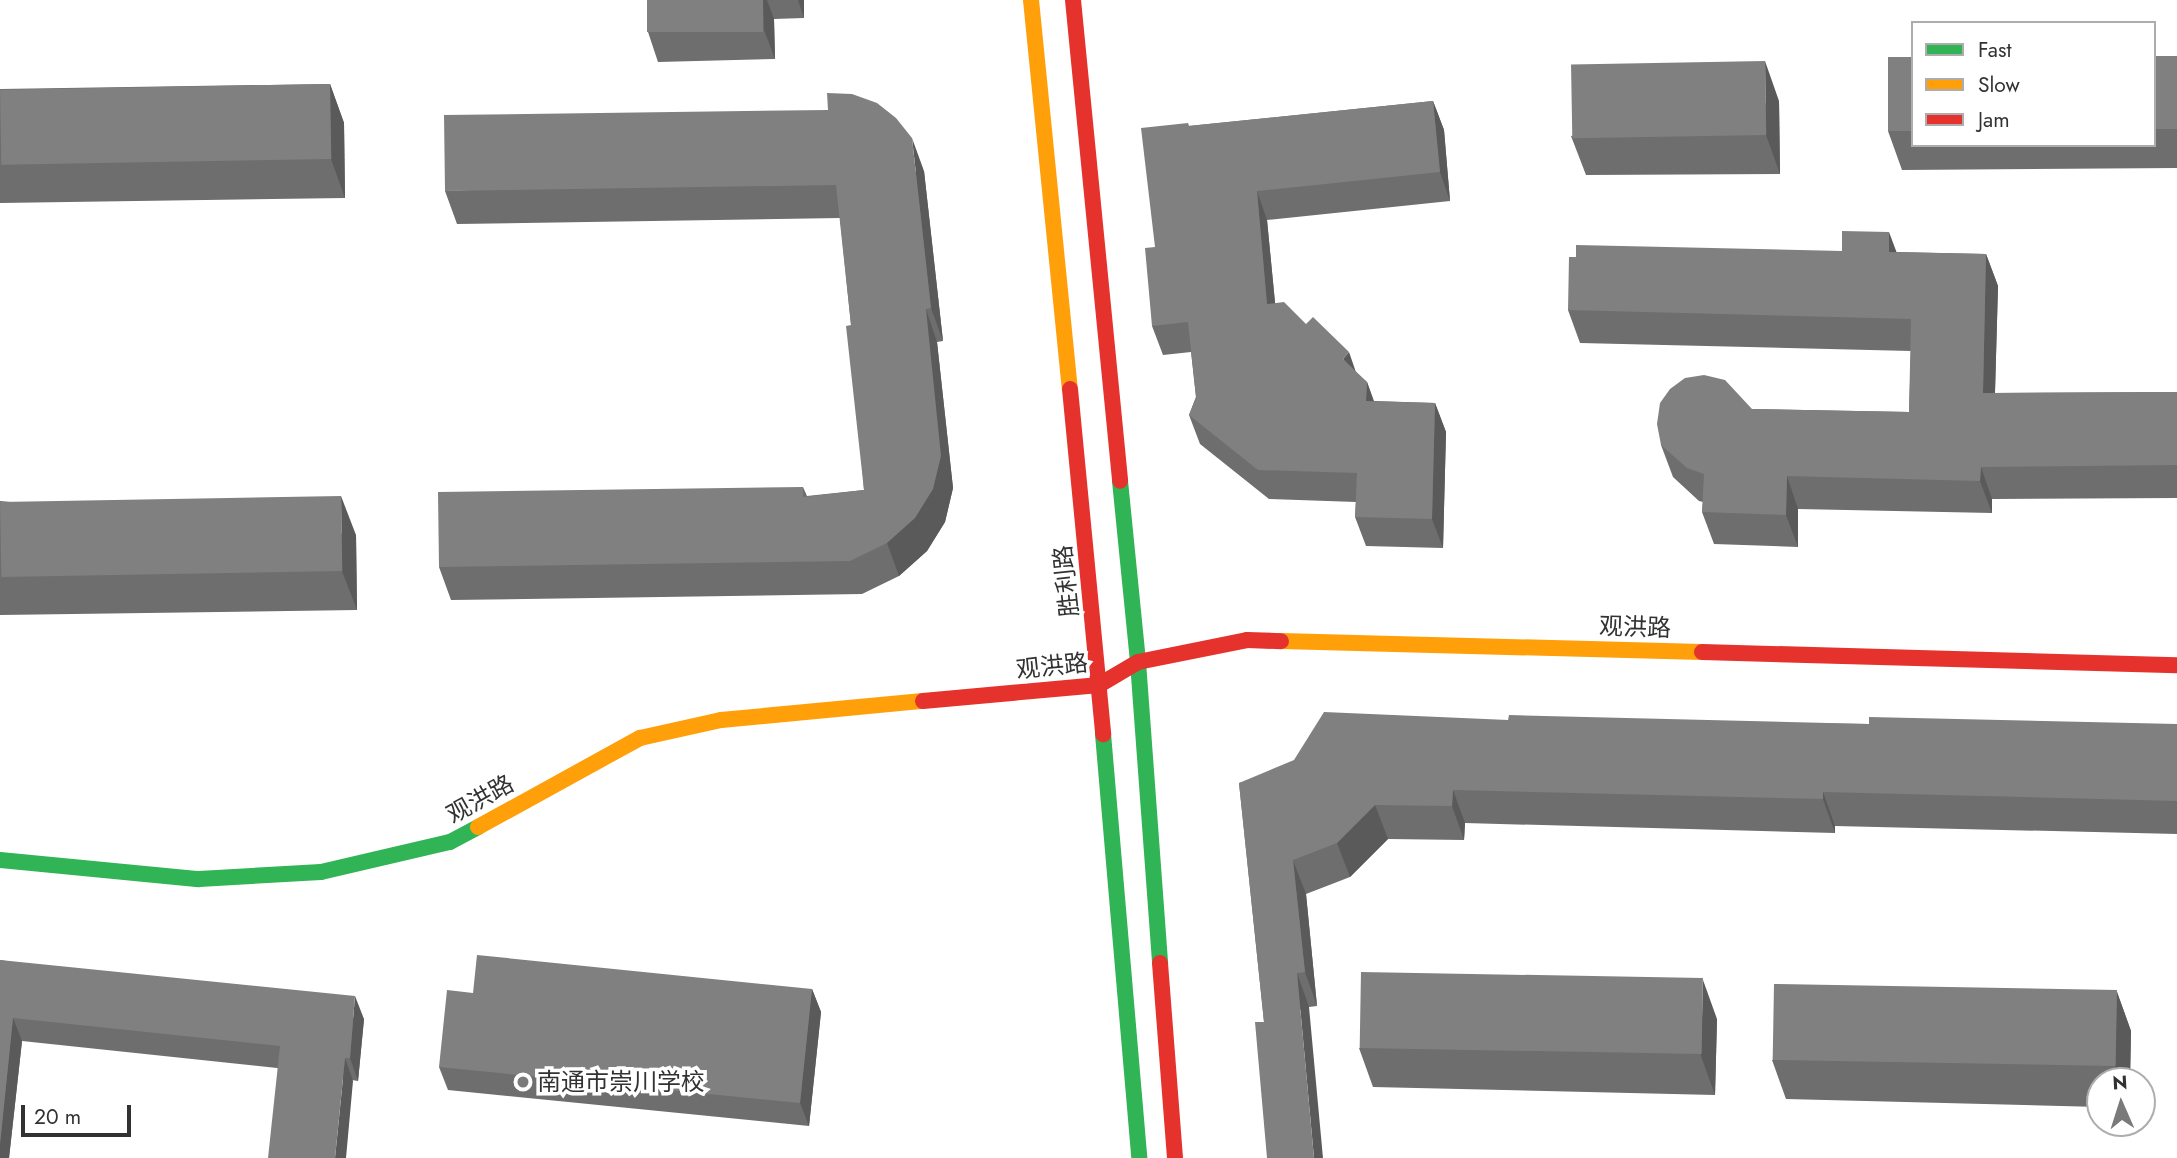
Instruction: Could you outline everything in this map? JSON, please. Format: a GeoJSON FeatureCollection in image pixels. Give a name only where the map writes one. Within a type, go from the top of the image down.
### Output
{"type":"FeatureCollection","features":[{"type":"Feature","properties":{"kind":"street","name":"胜利路"},"geometry":{"type":"LineString","coordinates":[[1031,0],[1099,685],[1139,1158]]}},
{"type":"Feature","properties":{"kind":"street"},"geometry":{"type":"LineString","coordinates":[[1073,0],[1138,662],[1175,1158]]}},
{"type":"Feature","properties":{"kind":"street","name":"观洪路"},"geometry":{"type":"LineString","coordinates":[[0,860],[199,878],[321,872],[450,842],[640,738],[722,720],[1099,685],[1138,662],[1247,640],[2177,665]]}},
{"type":"Feature","properties":{"kind":"building"},"geometry":{"type":"Polygon","coordinates":[[[647,0],[763,0],[763,32],[647,32],[647,0]]]}},
{"type":"Feature","properties":{"kind":"building"},"geometry":{"type":"Polygon","coordinates":[[[2156,56],[2177,56],[2177,129],[2156,129],[2156,56]]]}},
{"type":"Feature","properties":{"kind":"building"},"geometry":{"type":"Polygon","coordinates":[[[1888,57],[1911,57],[1911,131],[1888,131],[1888,57]]]}},
{"type":"Feature","properties":{"kind":"building"},"geometry":{"type":"Polygon","coordinates":[[[1765,61],[1766,135],[1572,138],[1571,64],[1765,61]]]}},
{"type":"Feature","properties":{"kind":"building"},"geometry":{"type":"Polygon","coordinates":[[[330,84],[331,159],[1,165],[0,90],[330,84]]]}},
{"type":"Feature","properties":{"kind":"building"},"geometry":{"type":"Polygon","coordinates":[[[827,93],[852,94],[877,103],[896,118],[912,138],[931,308],[926,309],[941,456],[933,489],[915,518],[887,543],[850,561],[439,567],[438,492],[803,487],[803,497],[864,490],[846,326],[851,325],[836,185],[445,191],[444,115],[828,110],[827,93]]]}},
{"type":"Feature","properties":{"kind":"building"},"geometry":{"type":"Polygon","coordinates":[[[1433,101],[1440,172],[1257,191],[1267,304],[1284,302],[1306,324],[1313,317],[1349,352],[1343,359],[1367,382],[1366,401],[1435,403],[1432,519],[1355,517],[1357,473],[1258,470],[1189,415],[1196,397],[1188,322],[1152,326],[1145,248],[1155,247],[1141,128],[1188,123],[1188,126],[1433,101]]]}},
{"type":"Feature","properties":{"kind":"building"},"geometry":{"type":"Polygon","coordinates":[[[1842,231],[1889,232],[1889,252],[1986,254],[1983,393],[2177,392],[2177,465],[1981,467],[1980,481],[1787,476],[1786,515],[1702,512],[1704,474],[1687,468],[1661,445],[1657,424],[1660,403],[1670,389],[1685,378],[1704,375],[1725,380],[1752,409],[1909,412],[1911,319],[1568,310],[1569,257],[1576,257],[1576,245],[1842,251],[1842,231]]]}},
{"type":"Feature","properties":{"kind":"building"},"geometry":{"type":"Polygon","coordinates":[[[341,496],[342,571],[1,577],[0,502],[341,496]]]}},
{"type":"Feature","properties":{"kind":"building"},"geometry":{"type":"Polygon","coordinates":[[[1324,712],[1508,720],[1509,715],[1869,724],[1869,717],[2177,724],[2177,801],[1823,792],[1823,799],[1453,790],[1452,806],[1375,805],[1337,843],[1293,860],[1305,972],[1297,973],[1314,1158],[1267,1158],[1255,1022],[1264,1022],[1239,783],[1294,760],[1324,712]]]}},
{"type":"Feature","properties":{"kind":"building"},"geometry":{"type":"Polygon","coordinates":[[[477,955],[812,989],[800,1103],[439,1067],[447,990],[473,993],[477,955]]]}},
{"type":"Feature","properties":{"kind":"building"},"geometry":{"type":"Polygon","coordinates":[[[0,960],[355,996],[350,1058],[345,1058],[335,1158],[268,1158],[280,1046],[13,1018],[0,1144],[0,960]]]}},
{"type":"Feature","properties":{"kind":"building"},"geometry":{"type":"Polygon","coordinates":[[[1361,972],[1703,978],[1702,1054],[1360,1048],[1361,972]]]}},
{"type":"Feature","properties":{"kind":"building"},"geometry":{"type":"Polygon","coordinates":[[[1774,984],[2117,990],[2116,1066],[1773,1060],[1774,984]]]}},
{"type":"Feature","properties":{"kind":"traffic: fast"},"geometry":{"type":"LineString","coordinates":[[1120,481],[1138,662],[1160,963]]}},
{"type":"Feature","properties":{"kind":"traffic: fast"},"geometry":{"type":"LineString","coordinates":[[1103,734],[1139,1158]]}},
{"type":"Feature","properties":{"kind":"traffic: fast"},"geometry":{"type":"LineString","coordinates":[[0,860],[199,879],[321,872],[450,842],[478,827]]}},
{"type":"Feature","properties":{"kind":"traffic: slow"},"geometry":{"type":"LineString","coordinates":[[1031,0],[1070,389]]}},
{"type":"Feature","properties":{"kind":"traffic: slow"},"geometry":{"type":"LineString","coordinates":[[1281,641],[1702,652]]}},
{"type":"Feature","properties":{"kind":"traffic: slow"},"geometry":{"type":"LineString","coordinates":[[478,827],[640,738],[721,720],[923,701]]}},
{"type":"Feature","properties":{"kind":"traffic: jam"},"geometry":{"type":"LineString","coordinates":[[1073,0],[1120,481]]}},
{"type":"Feature","properties":{"kind":"traffic: jam"},"geometry":{"type":"LineString","coordinates":[[1070,389],[1103,734]]}},
{"type":"Feature","properties":{"kind":"traffic: jam"},"geometry":{"type":"LineString","coordinates":[[923,701],[1099,685],[1138,662],[1247,640],[1281,641]]}},
{"type":"Feature","properties":{"kind":"traffic: jam"},"geometry":{"type":"LineString","coordinates":[[1702,652],[2177,665]]}},
{"type":"Feature","properties":{"kind":"traffic: jam"},"geometry":{"type":"LineString","coordinates":[[1160,963],[1175,1158]]}},
{"type":"Feature","properties":{"kind":"place","name":"南通市崇川学校"},"geometry":{"type":"Point","coordinates":[523,1082]}}]}
